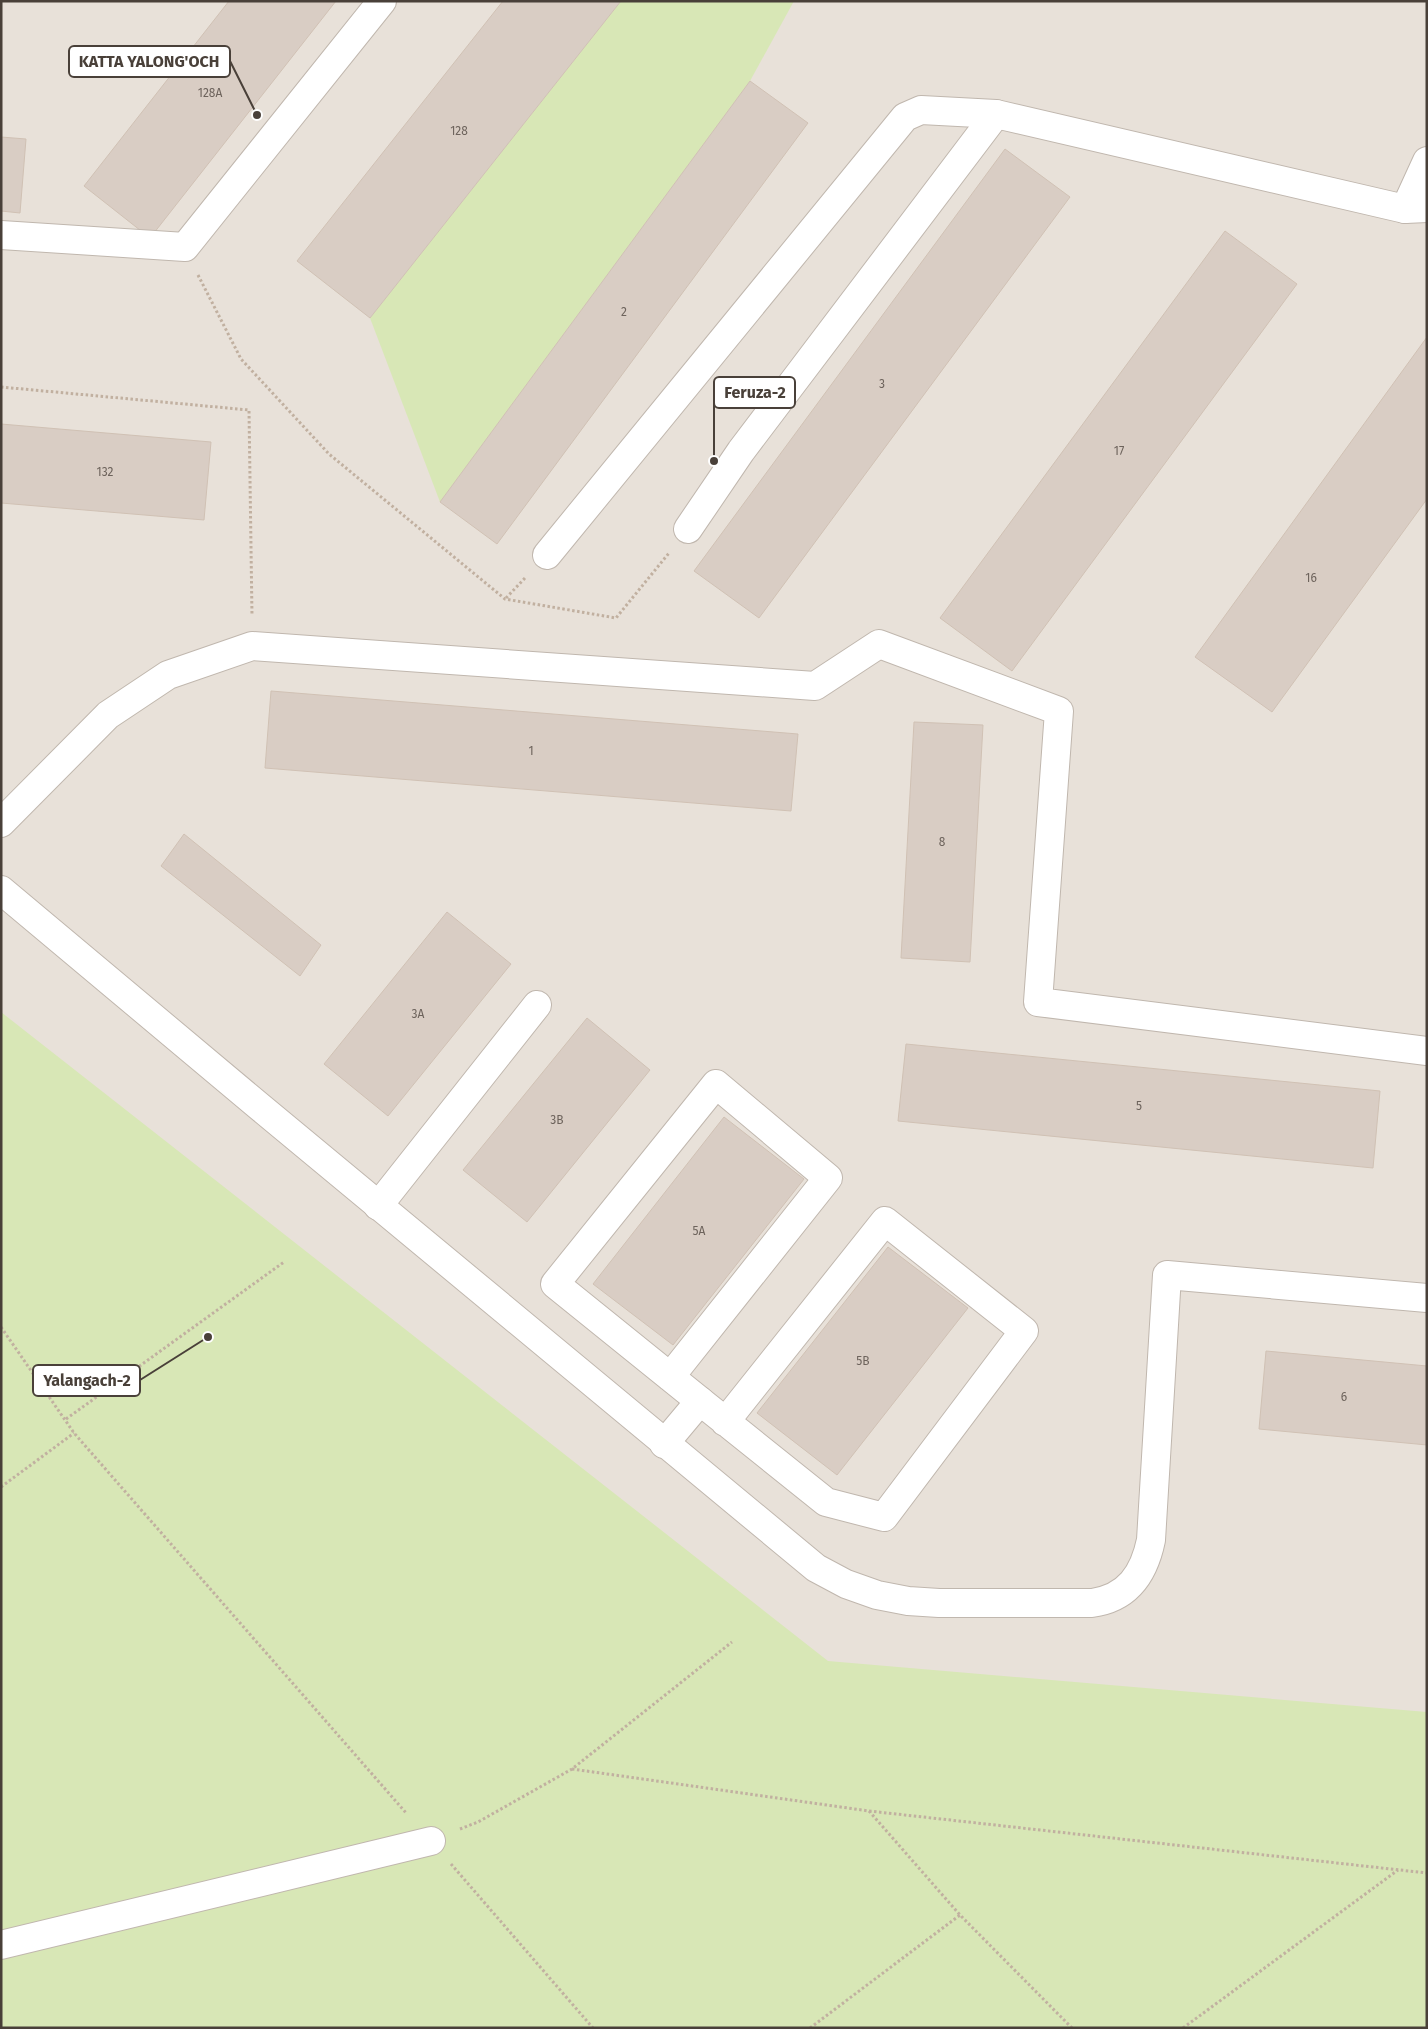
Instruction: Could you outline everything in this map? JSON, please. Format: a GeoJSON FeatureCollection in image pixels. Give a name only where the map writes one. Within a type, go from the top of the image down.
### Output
{"type":"FeatureCollection","features":[{"type":"Feature","properties":{"kind":"lane"},"geometry":{"type":"LineString","coordinates":[[1,236],[185,247],[382,1]]}},
{"type":"Feature","properties":{"kind":"lane"},"geometry":{"type":"LineString","coordinates":[[547,555],[906,116],[921,110],[996,114],[1416,209],[1427,161]]}},
{"type":"Feature","properties":{"kind":"lane"},"geometry":{"type":"LineString","coordinates":[[688,529],[741,451],[996,114]]}},
{"type":"Feature","properties":{"kind":"lane"},"geometry":{"type":"LineString","coordinates":[[1,823],[108,714],[168,675],[252,646],[815,686],[879,644],[1059,711],[1038,1002],[1427,1051]]}},
{"type":"Feature","properties":{"kind":"lane"},"geometry":{"type":"LineString","coordinates":[[1,890],[664,1444],[816,1568],[846,1584],[877,1595],[908,1601],[939,1603],[1078,1603],[1106,1601],[1127,1588],[1143,1568],[1151,1540],[1168,1275],[1426,1290]]}},
{"type":"Feature","properties":{"kind":"lane"},"geometry":{"type":"LineString","coordinates":[[378,1206],[538,1005]]}},
{"type":"Feature","properties":{"kind":"lane"},"geometry":{"type":"LineString","coordinates":[[670,1376],[828,1178],[716,1084],[555,1284],[725,1422],[826,1502],[884,1517],[1024,1331],[885,1221],[725,1422]]}},
{"type":"Feature","properties":{"kind":"lane"},"geometry":{"type":"LineString","coordinates":[[664,1444],[700,1401]]}},
{"type":"Feature","properties":{"kind":"lane"},"geometry":{"type":"LineString","coordinates":[[1,1945],[430,1841]]}},
{"type":"Feature","properties":{"kind":"path"},"geometry":{"type":"LineString","coordinates":[[185,247],[241,359],[329,454],[505,599],[616,618],[688,529]]}},
{"type":"Feature","properties":{"kind":"path"},"geometry":{"type":"LineString","coordinates":[[1,387],[249,410],[252,646]]}},
{"type":"Feature","properties":{"kind":"path"},"geometry":{"type":"LineString","coordinates":[[66,1419],[284,1262]]}},
{"type":"Feature","properties":{"kind":"path"},"geometry":{"type":"LineString","coordinates":[[1,1327],[74,1433],[593,2028]]}},
{"type":"Feature","properties":{"kind":"path"},"geometry":{"type":"LineString","coordinates":[[1,1487],[74,1433]]}},
{"type":"Feature","properties":{"kind":"path"},"geometry":{"type":"LineString","coordinates":[[430,1841],[478,1822],[572,1769],[732,1642]]}},
{"type":"Feature","properties":{"kind":"path"},"geometry":{"type":"LineString","coordinates":[[572,1769],[868,1811],[1427,1873]]}},
{"type":"Feature","properties":{"kind":"path"},"geometry":{"type":"LineString","coordinates":[[868,1811],[960,1914],[1072,2028]]}},
{"type":"Feature","properties":{"kind":"path"},"geometry":{"type":"LineString","coordinates":[[1183,2028],[1400,1870]]}},
{"type":"Feature","properties":{"kind":"path"},"geometry":{"type":"LineString","coordinates":[[810,2028],[960,1914]]}},
{"type":"Feature","properties":{"kind":"shaded area"},"geometry":{"type":"Polygon","coordinates":[[[1,1],[1427,1],[1427,2028],[1,2028],[1,1]]]}},
{"type":"Feature","properties":{"kind":"green space"},"geometry":{"type":"Polygon","coordinates":[[[621,1],[794,1],[750,81],[440,502],[370,318],[621,1]]]}},
{"type":"Feature","properties":{"kind":"green space"},"geometry":{"type":"Polygon","coordinates":[[[1,1012],[828,1661],[1427,1712],[1427,2028],[1,2028],[1,1012]]]}},
{"type":"Feature","properties":{"kind":"building"},"geometry":{"type":"Polygon","coordinates":[[[229,1],[336,1],[150,238],[84,186],[229,1]]]}},
{"type":"Feature","properties":{"kind":"building"},"geometry":{"type":"Polygon","coordinates":[[[503,1],[621,1],[370,318],[297,261],[503,1]]]}},
{"type":"Feature","properties":{"kind":"building"},"geometry":{"type":"Polygon","coordinates":[[[750,81],[808,123],[497,544],[440,502],[750,81]]]}},
{"type":"Feature","properties":{"kind":"building"},"geometry":{"type":"Polygon","coordinates":[[[1,137],[26,139],[20,213],[1,211],[1,137]]]}},
{"type":"Feature","properties":{"kind":"building"},"geometry":{"type":"Polygon","coordinates":[[[1005,149],[1070,197],[759,618],[694,571],[1005,149]]]}},
{"type":"Feature","properties":{"kind":"building"},"geometry":{"type":"Polygon","coordinates":[[[1225,231],[1297,284],[1012,671],[940,618],[1225,231]]]}},
{"type":"Feature","properties":{"kind":"building"},"geometry":{"type":"Polygon","coordinates":[[[1427,337],[1427,499],[1272,712],[1195,657],[1427,337]]]}},
{"type":"Feature","properties":{"kind":"building"},"geometry":{"type":"Polygon","coordinates":[[[1,424],[211,442],[204,520],[1,503],[1,424]]]}},
{"type":"Feature","properties":{"kind":"building"},"geometry":{"type":"Polygon","coordinates":[[[271,691],[798,734],[791,811],[265,768],[271,691]]]}},
{"type":"Feature","properties":{"kind":"building"},"geometry":{"type":"Polygon","coordinates":[[[914,722],[983,725],[970,962],[901,958],[914,722]]]}},
{"type":"Feature","properties":{"kind":"building"},"geometry":{"type":"Polygon","coordinates":[[[184,834],[321,945],[300,976],[161,866],[184,834]]]}},
{"type":"Feature","properties":{"kind":"building"},"geometry":{"type":"Polygon","coordinates":[[[447,912],[511,964],[388,1116],[324,1064],[447,912]]]}},
{"type":"Feature","properties":{"kind":"building"},"geometry":{"type":"Polygon","coordinates":[[[587,1018],[650,1070],[527,1222],[463,1170],[587,1018]]]}},
{"type":"Feature","properties":{"kind":"building"},"geometry":{"type":"Polygon","coordinates":[[[906,1044],[1380,1091],[1373,1168],[898,1121],[906,1044]]]}},
{"type":"Feature","properties":{"kind":"building"},"geometry":{"type":"Polygon","coordinates":[[[724,1117],[804,1179],[673,1345],[593,1284],[724,1117]]]}},
{"type":"Feature","properties":{"kind":"building"},"geometry":{"type":"Polygon","coordinates":[[[888,1247],[968,1308],[837,1475],[757,1413],[888,1247]]]}},
{"type":"Feature","properties":{"kind":"building"},"geometry":{"type":"Polygon","coordinates":[[[1266,1351],[1427,1366],[1427,1445],[1259,1429],[1266,1351]]]}},
{"type":"Feature","properties":{"kind":"place","name":"KATTA YALONG'OCH"},"geometry":{"type":"Point","coordinates":[257,115]}},
{"type":"Feature","properties":{"kind":"place","name":"Feruza-2"},"geometry":{"type":"Point","coordinates":[714,461]}},
{"type":"Feature","properties":{"kind":"place","name":"Yalangach-2"},"geometry":{"type":"Point","coordinates":[208,1337]}}]}
